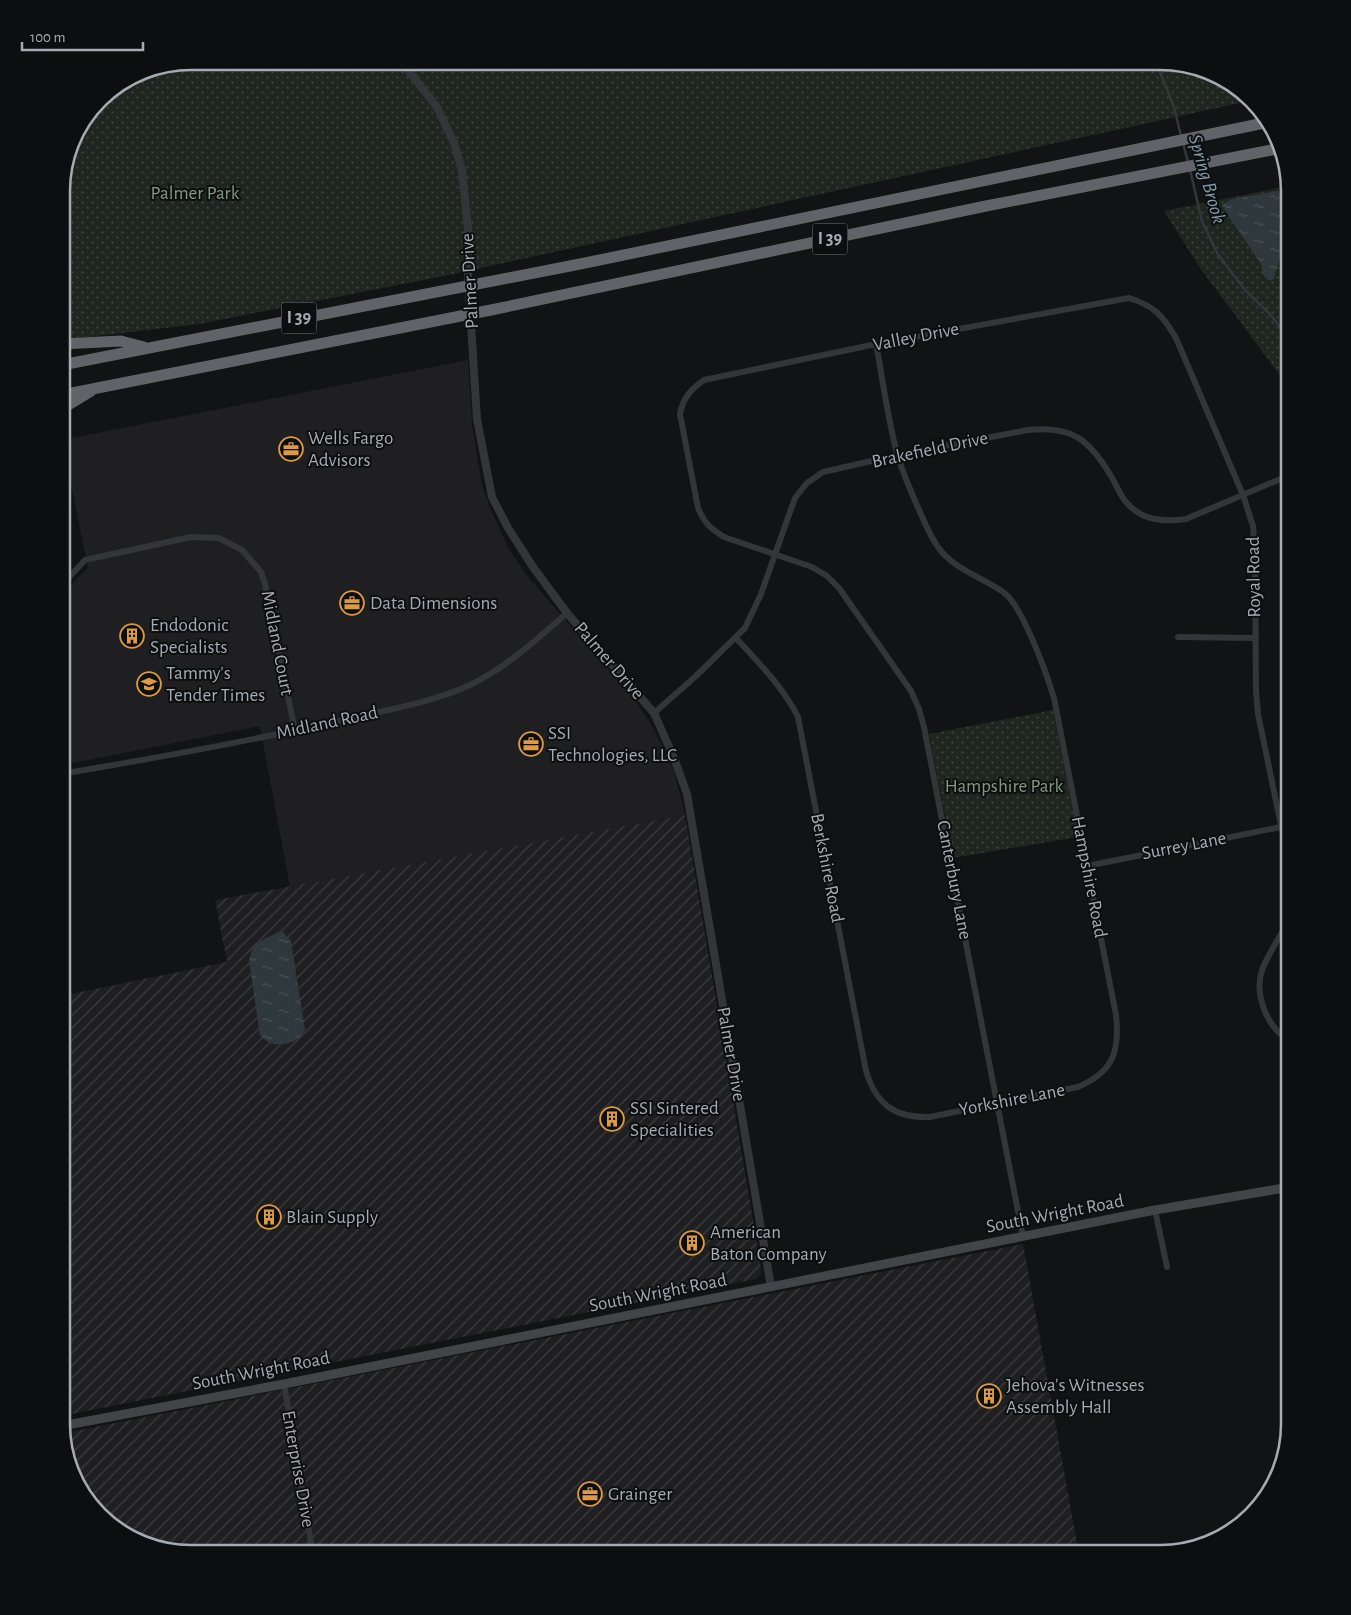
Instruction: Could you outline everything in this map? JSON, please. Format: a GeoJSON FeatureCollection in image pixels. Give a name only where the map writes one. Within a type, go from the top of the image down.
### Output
{"type":"FeatureCollection","features":[{"type":"Feature","properties":{"kind":"highway","name":"I 39"},"geometry":{"type":"LineString","coordinates":[[70,364],[1261,124]]}},
{"type":"Feature","properties":{"kind":"highway","name":"I 39"},"geometry":{"type":"LineString","coordinates":[[70,393],[492,310],[986,206],[1274,150]]}},
{"type":"Feature","properties":{"kind":"highway"},"geometry":{"type":"LineString","coordinates":[[70,344],[120,341],[148,348]]}},
{"type":"Feature","properties":{"kind":"highway"},"geometry":{"type":"LineString","coordinates":[[70,404],[97,388]]}},
{"type":"Feature","properties":{"kind":"main road","name":"South Wright Road"},"geometry":{"type":"LineString","coordinates":[[70,1424],[284,1384],[1155,1210],[1281,1189]]}},
{"type":"Feature","properties":{"kind":"street","name":"Palmer Drive"},"geometry":{"type":"LineString","coordinates":[[408,70],[437,107],[454,143],[462,170],[468,229],[468,278],[477,419],[492,497],[533,567],[567,613],[654,713],[674,758],[687,794],[771,1287]]}},
{"type":"Feature","properties":{"kind":"street","name":"Valley Drive"},"geometry":{"type":"LineString","coordinates":[[687,395],[694,386],[704,380],[876,344],[1129,298],[1150,306]]}},
{"type":"Feature","properties":{"kind":"street","name":"Royal Road"},"geometry":{"type":"LineString","coordinates":[[1150,306],[1167,322],[1176,338],[1243,496],[1253,526],[1255,540],[1255,638],[1258,714],[1281,827]]}},
{"type":"Feature","properties":{"kind":"street","name":"Hampshire Road"},"geometry":{"type":"LineString","coordinates":[[876,344],[898,455],[929,533],[938,549],[950,561],[1006,593],[1016,606],[1024,622],[1048,679],[1054,698],[1116,1015],[1118,1033],[1116,1049]]}},
{"type":"Feature","properties":{"kind":"street","name":"Canterbury Lane"},"geometry":{"type":"LineString","coordinates":[[687,395],[680,414],[698,508],[703,520],[712,530],[724,537],[812,567],[827,576],[839,588],[911,691],[919,708],[1023,1237]]}},
{"type":"Feature","properties":{"kind":"street","name":"Brakefield Drive"},"geometry":{"type":"LineString","coordinates":[[654,713],[745,628],[761,594],[796,498],[807,483],[823,472],[898,455],[1028,430],[1049,428],[1068,432],[1085,441],[1099,455],[1126,503],[1139,513],[1154,520],[1186,519],[1281,480]]}},
{"type":"Feature","properties":{"kind":"street","name":"Midland Court"},"geometry":{"type":"LineString","coordinates":[[70,577],[85,560],[191,537],[219,538],[242,550],[260,572],[266,584],[295,731]]}},
{"type":"Feature","properties":{"kind":"street","name":"Midland Road"},"geometry":{"type":"LineString","coordinates":[[70,772],[295,731],[429,700],[472,684],[513,659],[567,613]]}},
{"type":"Feature","properties":{"kind":"street"},"geometry":{"type":"LineString","coordinates":[[1178,637],[1255,638]]}},
{"type":"Feature","properties":{"kind":"street","name":"Berkshire Road"},"geometry":{"type":"LineString","coordinates":[[736,638],[781,689],[798,717],[866,1071],[870,1084],[877,1096],[891,1109]]}},
{"type":"Feature","properties":{"kind":"street","name":"Surrey Lane"},"geometry":{"type":"LineString","coordinates":[[1087,866],[1281,827]]}},
{"type":"Feature","properties":{"kind":"street"},"geometry":{"type":"LineString","coordinates":[[1281,935],[1262,970],[1260,990],[1264,1009],[1273,1026],[1281,1033]]}},
{"type":"Feature","properties":{"kind":"street","name":"Yorkshire Lane"},"geometry":{"type":"LineString","coordinates":[[891,1109],[913,1117],[930,1117],[1078,1088],[1102,1073],[1111,1063],[1116,1049]]}},
{"type":"Feature","properties":{"kind":"street"},"geometry":{"type":"LineString","coordinates":[[1155,1210],[1167,1267]]}},
{"type":"Feature","properties":{"kind":"street","name":"Enterprise Drive"},"geometry":{"type":"LineString","coordinates":[[284,1384],[311,1545]]}},
{"type":"Feature","properties":{"kind":"shaded area"},"geometry":{"type":"Polygon","coordinates":[[[468,360],[472,424],[482,485],[508,548],[528,577],[632,696],[652,726],[674,771],[685,815],[290,887],[260,726],[70,764],[70,588],[88,568],[70,479],[70,439],[468,360]]]}},
{"type":"Feature","properties":{"kind":"shaded area"},"geometry":{"type":"Polygon","coordinates":[[[685,815],[761,1274],[756,1279],[70,1414],[70,994],[227,962],[215,900],[685,815]]]}},
{"type":"Feature","properties":{"kind":"shaded area"},"geometry":{"type":"Polygon","coordinates":[[[1023,1244],[1077,1545],[175,1544],[138,1533],[124,1525],[100,1504],[90,1491],[76,1463],[70,1432],[1023,1244]]]}},
{"type":"Feature","properties":{"kind":"green space","name":"Palmer Park"},"geometry":{"type":"Polygon","coordinates":[[[183,70],[1168,70],[1206,79],[1220,86],[1243,102],[444,276],[199,324],[70,339],[70,183],[79,145],[95,117],[111,100],[138,82],[167,72],[183,70]]]}},
{"type":"Feature","properties":{"kind":"green space"},"geometry":{"type":"Polygon","coordinates":[[[1281,187],[1281,377],[1200,268],[1164,211],[1281,187]]]}},
{"type":"Feature","properties":{"kind":"green space","name":"Hampshire Park"},"geometry":{"type":"Polygon","coordinates":[[[1053,710],[1078,837],[953,858],[929,734],[1053,710]]]}},
{"type":"Feature","properties":{"kind":"water"},"geometry":{"type":"Polygon","coordinates":[[[1281,190],[1281,254],[1272,280],[1268,280],[1263,274],[1261,264],[1222,206],[1232,199],[1281,190]]]}},
{"type":"Feature","properties":{"kind":"water"},"geometry":{"type":"Polygon","coordinates":[[[278,932],[283,932],[291,941],[305,1030],[299,1038],[285,1044],[270,1043],[260,1035],[249,960],[257,943],[278,932]]]}},
{"type":"Feature","properties":{"kind":"waterway","name":"Spring Brook"},"geometry":{"type":"LineString","coordinates":[[1159,70],[1174,107],[1181,136]]}},
{"type":"Feature","properties":{"kind":"waterway","name":"Spring Brook"},"geometry":{"type":"LineString","coordinates":[[1183,143],[1188,162]]}},
{"type":"Feature","properties":{"kind":"waterway","name":"Spring Brook"},"geometry":{"type":"LineString","coordinates":[[1190,170],[1202,221],[1217,253],[1245,290],[1269,313],[1281,328]]}},
{"type":"Feature","properties":{"kind":"place","name":"Wells Fargo Advisors"},"geometry":{"type":"Point","coordinates":[291,449]}},
{"type":"Feature","properties":{"kind":"place","name":"Data Dimensions"},"geometry":{"type":"Point","coordinates":[352,603]}},
{"type":"Feature","properties":{"kind":"place","name":"Endodonic Specialists"},"geometry":{"type":"Point","coordinates":[132,636]}},
{"type":"Feature","properties":{"kind":"place","name":"Tammy's Tender Times"},"geometry":{"type":"Point","coordinates":[149,684]}},
{"type":"Feature","properties":{"kind":"place","name":"SSI Technologies, LLC"},"geometry":{"type":"Point","coordinates":[531,744]}},
{"type":"Feature","properties":{"kind":"place","name":"SSI Sintered Specialities"},"geometry":{"type":"Point","coordinates":[612,1119]}},
{"type":"Feature","properties":{"kind":"place","name":"Blain Supply"},"geometry":{"type":"Point","coordinates":[269,1217]}},
{"type":"Feature","properties":{"kind":"place","name":"American Baton Company"},"geometry":{"type":"Point","coordinates":[692,1243]}},
{"type":"Feature","properties":{"kind":"place","name":"Jehova's Witnesses Assembly Hall"},"geometry":{"type":"Point","coordinates":[989,1396]}},
{"type":"Feature","properties":{"kind":"place","name":"Grainger"},"geometry":{"type":"Point","coordinates":[590,1494]}}]}
